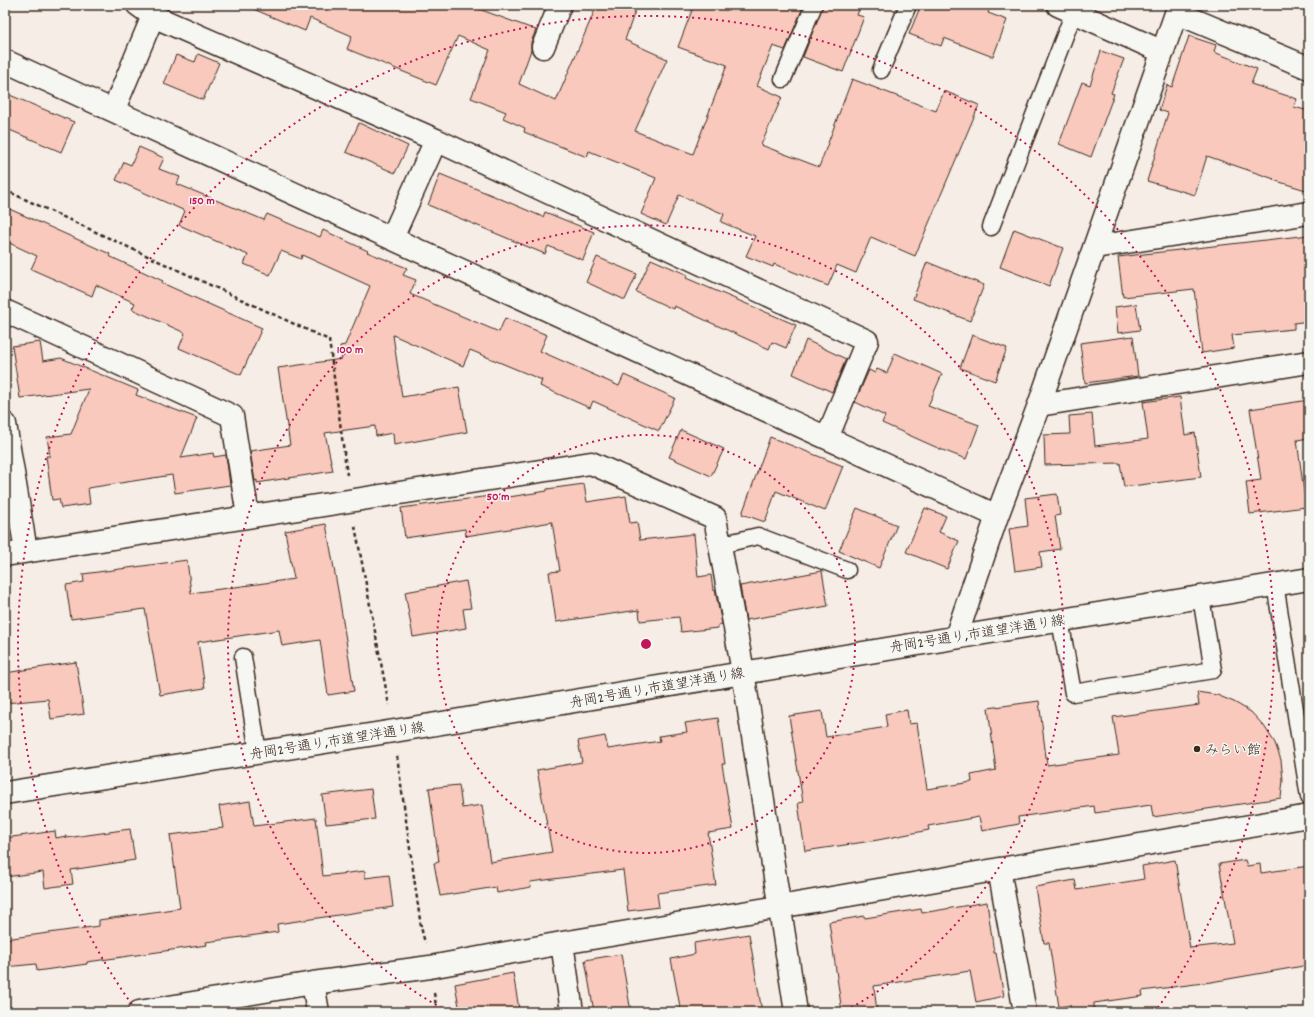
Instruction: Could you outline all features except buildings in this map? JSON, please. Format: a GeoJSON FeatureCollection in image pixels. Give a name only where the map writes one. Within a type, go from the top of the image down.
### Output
{"type":"FeatureCollection","features":[{"type":"Feature","properties":{"kind":"street"},"geometry":{"type":"LineString","coordinates":[[543,47],[560,5]]}},
{"type":"Feature","properties":{"kind":"street"},"geometry":{"type":"LineString","coordinates":[[1066,8],[1163,52]]}},
{"type":"Feature","properties":{"kind":"street"},"geometry":{"type":"LineString","coordinates":[[956,637],[997,516],[1038,405],[1178,9],[1309,68]]}},
{"type":"Feature","properties":{"kind":"street"},"geometry":{"type":"LineString","coordinates":[[114,109],[145,10],[436,140],[866,341],[827,438]]}},
{"type":"Feature","properties":{"kind":"street"},"geometry":{"type":"LineString","coordinates":[[5,60],[997,516]]}},
{"type":"Feature","properties":{"kind":"street"},"geometry":{"type":"LineString","coordinates":[[392,238],[436,140]]}},
{"type":"Feature","properties":{"kind":"street"},"geometry":{"type":"LineString","coordinates":[[1094,247],[1309,212]]}},
{"type":"Feature","properties":{"kind":"street"},"geometry":{"type":"LineString","coordinates":[[5,311],[232,416],[248,516]]}},
{"type":"Feature","properties":{"kind":"street"},"geometry":{"type":"LineString","coordinates":[[1038,405],[1309,362]]}},
{"type":"Feature","properties":{"kind":"street"},"geometry":{"type":"LineString","coordinates":[[5,424],[15,553],[591,463],[715,518],[743,672],[796,1012]]}},
{"type":"Feature","properties":{"kind":"street","name":"舟岡2号通り,市道望洋通り線"},"geometry":{"type":"LineString","coordinates":[[5,793],[394,731],[1309,579]]}},
{"type":"Feature","properties":{"kind":"street"},"geometry":{"type":"LineString","coordinates":[[139,1012],[313,983],[430,967],[562,943],[1309,816]]}},
{"type":"Feature","properties":{"kind":"street"},"geometry":{"type":"LineString","coordinates":[[999,869],[1025,1012]]}},
{"type":"Feature","properties":{"kind":"street"},"geometry":{"type":"LineString","coordinates":[[562,943],[572,1012]]}},
{"type":"Feature","properties":{"kind":"street"},"geometry":{"type":"LineString","coordinates":[[313,983],[318,1012]]}},
{"type":"Feature","properties":{"kind":"lane"},"geometry":{"type":"LineString","coordinates":[[783,79],[814,5]]}},
{"type":"Feature","properties":{"kind":"lane"},"geometry":{"type":"LineString","coordinates":[[881,70],[908,5]]}},
{"type":"Feature","properties":{"kind":"lane"},"geometry":{"type":"LineString","coordinates":[[991,227],[1066,8]]}},
{"type":"Feature","properties":{"kind":"lane"},"geometry":{"type":"LineString","coordinates":[[720,545],[758,536],[848,570]]}},
{"type":"Feature","properties":{"kind":"lane"},"geometry":{"type":"LineString","coordinates":[[1275,584],[1309,797]]}},
{"type":"Feature","properties":{"kind":"lane"},"geometry":{"type":"LineString","coordinates":[[1060,620],[1073,693],[1213,670],[1201,596]]}},
{"type":"Feature","properties":{"kind":"lane"},"geometry":{"type":"LineString","coordinates":[[243,657],[258,753]]}},
{"type":"Feature","properties":{"kind":"path"},"geometry":{"type":"LineString","coordinates":[[5,190],[329,340],[351,501],[394,731],[421,927],[430,967]]}},
{"type":"Feature","properties":{"kind":"place","name":"みらい館"},"geometry":{"type":"Point","coordinates":[1197,749]}}]}
